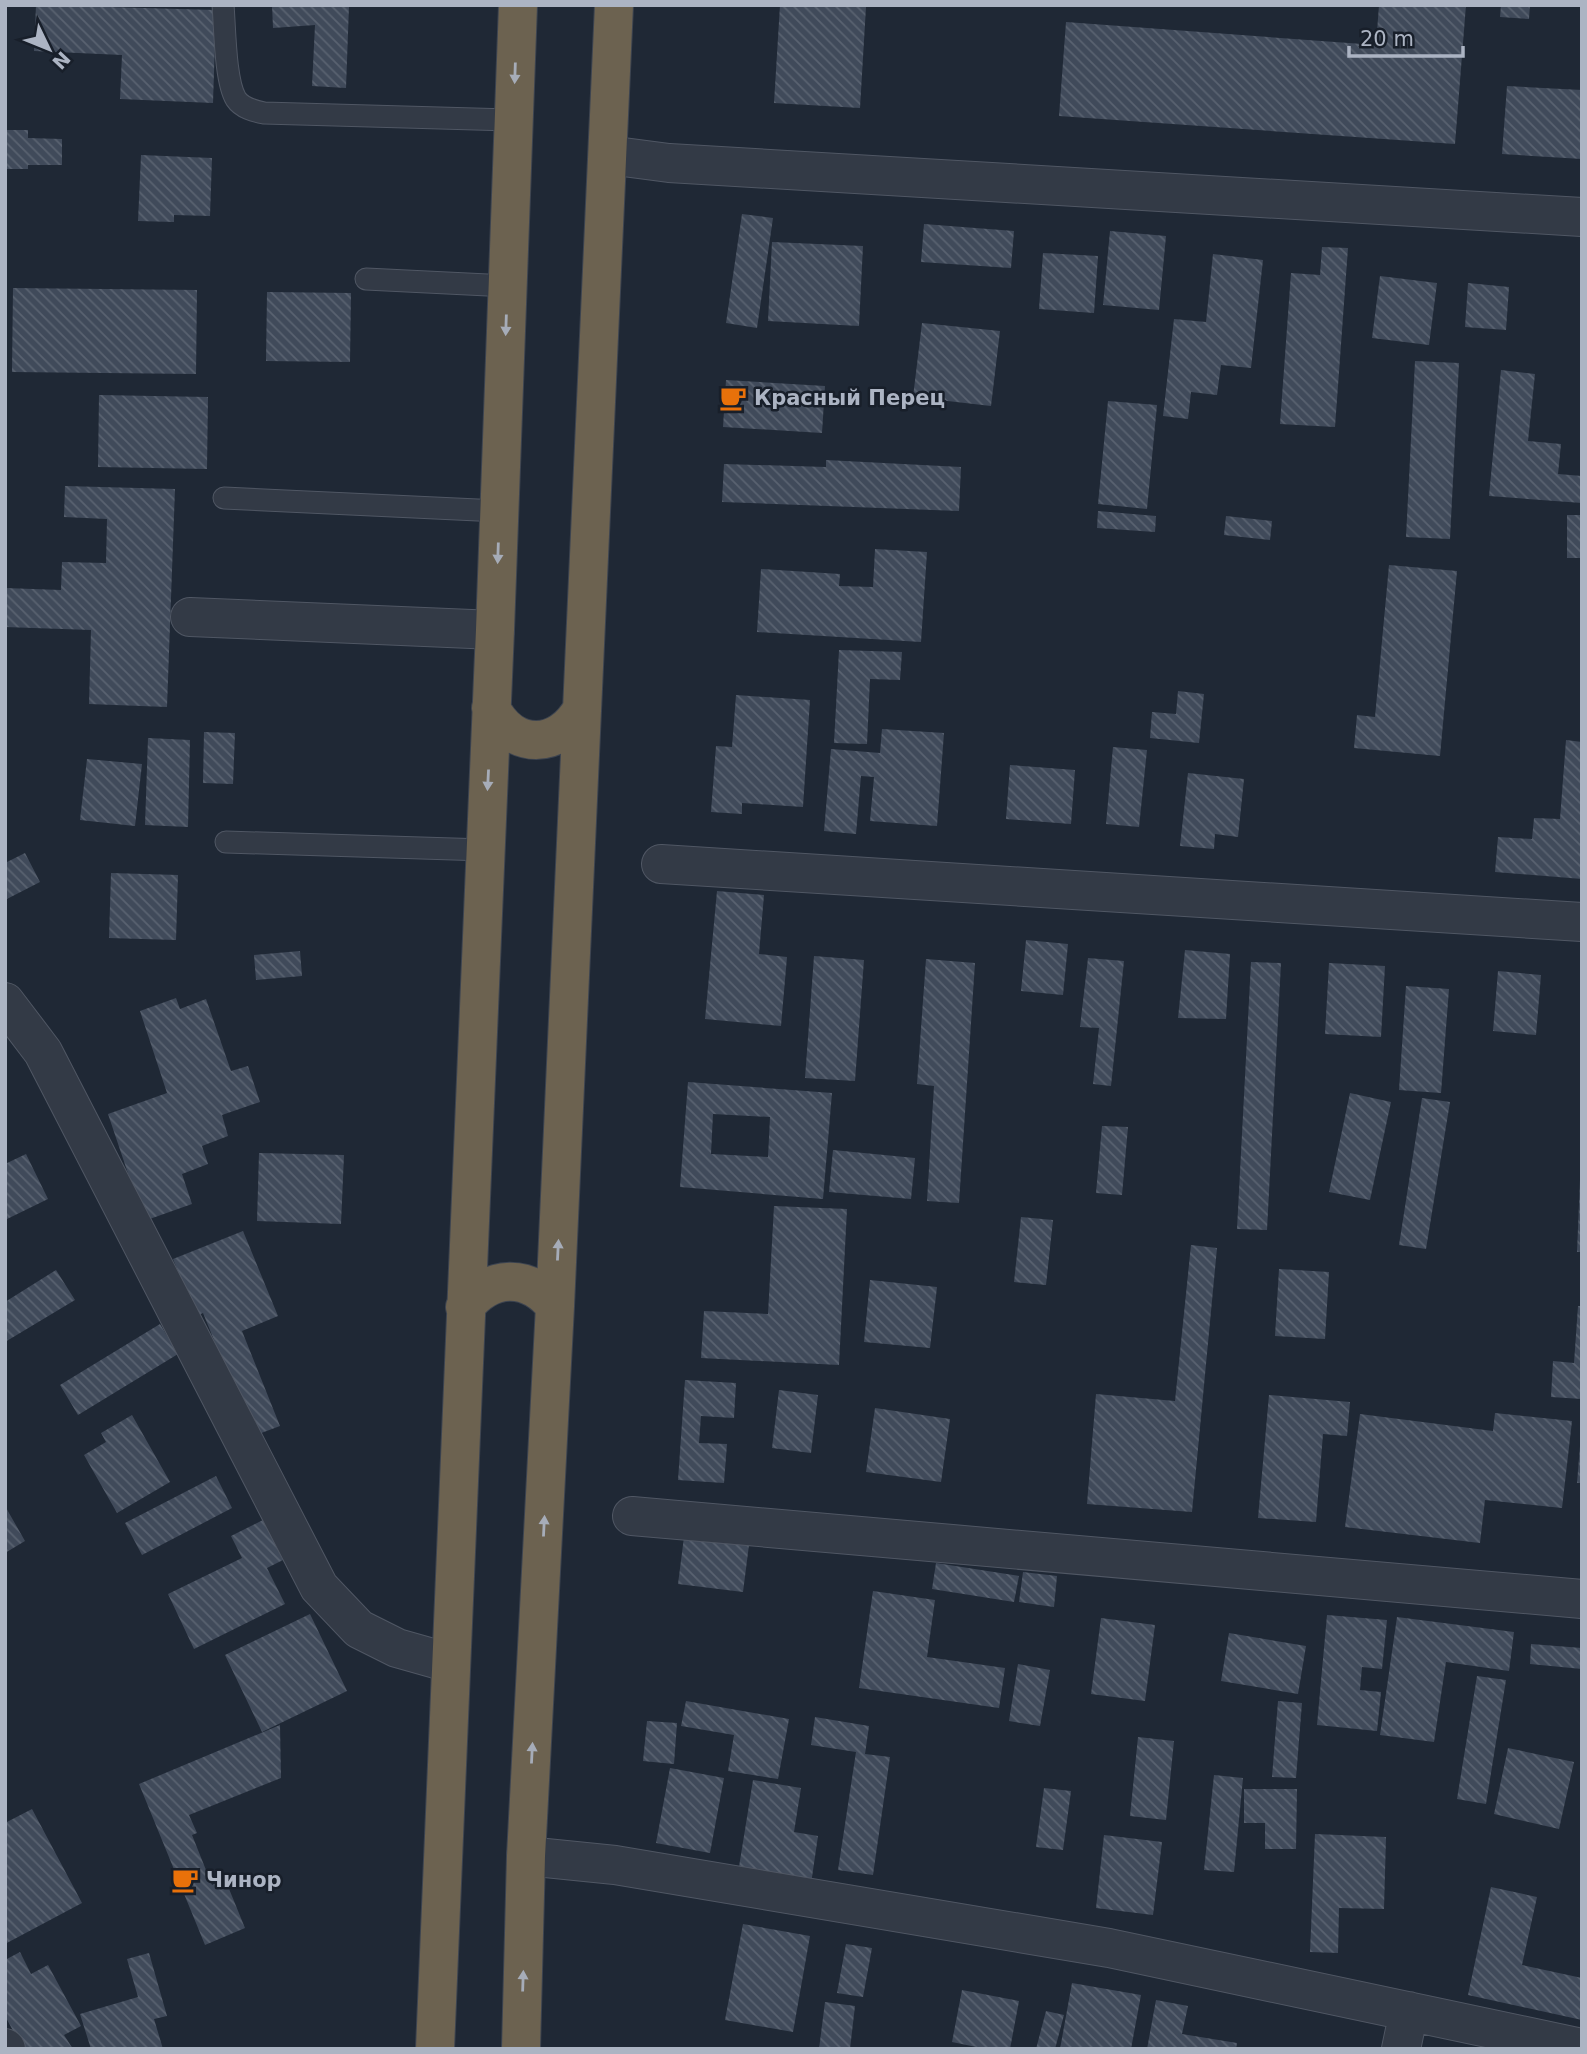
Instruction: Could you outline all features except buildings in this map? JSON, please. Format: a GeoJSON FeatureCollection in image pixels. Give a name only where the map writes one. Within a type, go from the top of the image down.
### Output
{"type":"FeatureCollection","features":[{"type":"Feature","properties":{"kind":"highway"},"geometry":{"type":"LineString","coordinates":[[435,2049],[495,630],[518,5]]}},
{"type":"Feature","properties":{"kind":"highway"},"geometry":{"type":"LineString","coordinates":[[521,2049],[526,1856],[555,1306],[614,5]]}},
{"type":"Feature","properties":{"kind":"highway"},"geometry":{"type":"LineString","coordinates":[[491,708],[497,720],[507,730],[532,740],[547,739],[562,733],[575,723],[582,709]]}},
{"type":"Feature","properties":{"kind":"highway"},"geometry":{"type":"LineString","coordinates":[[466,1307],[474,1296],[485,1288],[511,1282],[536,1288],[555,1306]]}},
{"type":"Feature","properties":{"kind":"street"},"geometry":{"type":"LineString","coordinates":[[608,155],[669,163],[1582,217]]}},
{"type":"Feature","properties":{"kind":"street"},"geometry":{"type":"LineString","coordinates":[[190,617],[495,630]]}},
{"type":"Feature","properties":{"kind":"street"},"geometry":{"type":"LineString","coordinates":[[661,864],[1582,922]]}},
{"type":"Feature","properties":{"kind":"street"},"geometry":{"type":"LineString","coordinates":[[5,1002],[43,1052],[320,1587],[359,1629],[397,1648],[450,1663]]}},
{"type":"Feature","properties":{"kind":"street"},"geometry":{"type":"LineString","coordinates":[[632,1516],[1582,1599]]}},
{"type":"Feature","properties":{"kind":"street"},"geometry":{"type":"LineString","coordinates":[[526,1856],[615,1866],[1109,1948],[1582,2048]]}},
{"type":"Feature","properties":{"kind":"street"},"geometry":{"type":"LineString","coordinates":[[1401,2049],[1409,2011]]}},
{"type":"Feature","properties":{"kind":"lane"},"geometry":{"type":"LineString","coordinates":[[223,5],[231,86],[237,101],[250,110],[264,113],[513,120]]}},
{"type":"Feature","properties":{"kind":"lane"},"geometry":{"type":"LineString","coordinates":[[366,279],[508,286]]}},
{"type":"Feature","properties":{"kind":"lane"},"geometry":{"type":"LineString","coordinates":[[224,498],[499,511]]}},
{"type":"Feature","properties":{"kind":"lane"},"geometry":{"type":"LineString","coordinates":[[226,842],[485,850]]}},
{"type":"Feature","properties":{"kind":"place","name":"Красный Перец"},"geometry":{"type":"Point","coordinates":[733,398]}},
{"type":"Feature","properties":{"kind":"place","name":"Чинор"},"geometry":{"type":"Point","coordinates":[185,1880]}}]}
